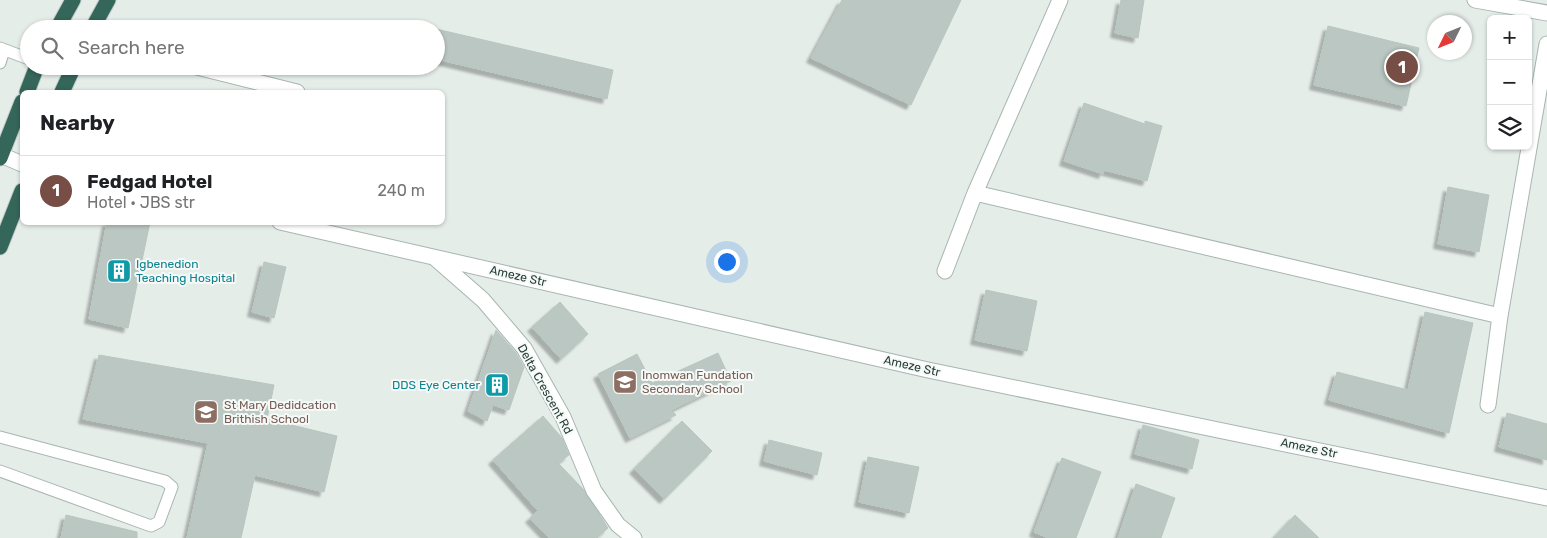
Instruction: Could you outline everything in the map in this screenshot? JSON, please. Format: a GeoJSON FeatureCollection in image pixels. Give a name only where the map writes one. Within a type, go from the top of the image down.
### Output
{"type":"FeatureCollection","features":[{"type":"Feature","properties":{"kind":"highway"},"geometry":{"type":"LineString","coordinates":[[65,20],[72,0]]}},
{"type":"Feature","properties":{"kind":"highway"},"geometry":{"type":"LineString","coordinates":[[97,20],[108,0]]}},
{"type":"Feature","properties":{"kind":"highway"},"geometry":{"type":"LineString","coordinates":[[27,90],[34,75]]}},
{"type":"Feature","properties":{"kind":"highway"},"geometry":{"type":"LineString","coordinates":[[63,90],[70,75]]}},
{"type":"Feature","properties":{"kind":"highway"},"geometry":{"type":"LineString","coordinates":[[0,156],[20,107]]}},
{"type":"Feature","properties":{"kind":"highway"},"geometry":{"type":"LineString","coordinates":[[0,247],[20,196]]}},
{"type":"Feature","properties":{"kind":"street"},"geometry":{"type":"LineString","coordinates":[[945,271],[975,193],[1060,0]]}},
{"type":"Feature","properties":{"kind":"street"},"geometry":{"type":"LineString","coordinates":[[1475,0],[1547,13]]}},
{"type":"Feature","properties":{"kind":"street"},"geometry":{"type":"LineString","coordinates":[[1488,405],[1500,316],[1547,44]]}},
{"type":"Feature","properties":{"kind":"street"},"geometry":{"type":"LineString","coordinates":[[229,75],[289,90]]}},
{"type":"Feature","properties":{"kind":"street"},"geometry":{"type":"LineString","coordinates":[[0,156],[20,163]]}},
{"type":"Feature","properties":{"kind":"street"},"geometry":{"type":"LineString","coordinates":[[975,193],[1500,316]]}},
{"type":"Feature","properties":{"kind":"street","name":"Ameze Str"},"geometry":{"type":"LineString","coordinates":[[293,225],[928,370],[1547,498]]}},
{"type":"Feature","properties":{"kind":"street","name":"Delta Crescent Rd"},"geometry":{"type":"LineString","coordinates":[[433,257],[483,300],[524,348],[562,417],[594,491],[618,525],[634,538]]}},
{"type":"Feature","properties":{"kind":"lane"},"geometry":{"type":"LineString","coordinates":[[0,63],[2,49],[20,56]]}},
{"type":"Feature","properties":{"kind":"lane"},"geometry":{"type":"LineString","coordinates":[[0,437],[165,481],[172,487],[159,522],[151,526],[0,471]]}},
{"type":"Feature","properties":{"kind":"building"},"geometry":{"type":"Polygon","coordinates":[[[842,0],[961,0],[911,105],[811,58],[842,0]]]}},
{"type":"Feature","properties":{"kind":"building"},"geometry":{"type":"Polygon","coordinates":[[[1121,0],[1144,0],[1138,38],[1115,33],[1121,0]]]}},
{"type":"Feature","properties":{"kind":"building"},"geometry":{"type":"Polygon","coordinates":[[[1328,26],[1419,48],[1406,106],[1314,85],[1328,26]]]}},
{"type":"Feature","properties":{"kind":"building"},"geometry":{"type":"Polygon","coordinates":[[[445,31],[613,70],[607,99],[445,61],[445,31]]]}},
{"type":"Feature","properties":{"kind":"building"},"geometry":{"type":"Polygon","coordinates":[[[1084,103],[1145,124],[1145,121],[1162,126],[1147,181],[1104,170],[1103,174],[1064,161],[1084,103]]]}},
{"type":"Feature","properties":{"kind":"building"},"geometry":{"type":"Polygon","coordinates":[[[1448,187],[1489,195],[1479,252],[1438,244],[1448,187]]]}},
{"type":"Feature","properties":{"kind":"building","name":"Igbenedion Teaching Hospital"},"geometry":{"type":"Polygon","coordinates":[[[106,225],[149,225],[128,328],[89,319],[106,225]]]}},
{"type":"Feature","properties":{"kind":"building"},"geometry":{"type":"Polygon","coordinates":[[[264,262],[286,267],[274,318],[252,312],[264,262]]]}},
{"type":"Feature","properties":{"kind":"building"},"geometry":{"type":"Polygon","coordinates":[[[986,290],[1037,301],[1027,351],[975,340],[986,290]]]}},
{"type":"Feature","properties":{"kind":"building"},"geometry":{"type":"Polygon","coordinates":[[[560,302],[588,334],[561,359],[532,327],[560,302]]]}},
{"type":"Feature","properties":{"kind":"building"},"geometry":{"type":"Polygon","coordinates":[[[1425,312],[1473,323],[1449,433],[1329,400],[1337,372],[1408,390],[1425,312]]]}},
{"type":"Feature","properties":{"kind":"building","name":"DDS Eye Center"},"geometry":{"type":"Polygon","coordinates":[[[496,330],[516,353],[524,367],[509,410],[493,405],[487,421],[468,411],[496,330]]]}},
{"type":"Feature","properties":{"kind":"building"},"geometry":{"type":"Polygon","coordinates":[[[718,353],[731,381],[671,410],[676,415],[630,438],[598,374],[637,354],[652,383],[718,353]]]}},
{"type":"Feature","properties":{"kind":"building"},"geometry":{"type":"Polygon","coordinates":[[[99,355],[274,385],[267,419],[337,436],[324,492],[255,475],[241,538],[187,538],[208,443],[83,419],[99,355]]]}},
{"type":"Feature","properties":{"kind":"building"},"geometry":{"type":"Polygon","coordinates":[[[1507,413],[1547,424],[1547,460],[1499,447],[1507,413]]]}},
{"type":"Feature","properties":{"kind":"building"},"geometry":{"type":"Polygon","coordinates":[[[543,416],[562,438],[569,455],[558,463],[584,490],[608,528],[597,538],[549,538],[530,518],[538,511],[493,460],[543,416]]]}},
{"type":"Feature","properties":{"kind":"building"},"geometry":{"type":"Polygon","coordinates":[[[682,421],[712,451],[664,499],[634,469],[682,421]]]}},
{"type":"Feature","properties":{"kind":"building"},"geometry":{"type":"Polygon","coordinates":[[[1143,425],[1199,440],[1192,469],[1135,454],[1143,425]]]}},
{"type":"Feature","properties":{"kind":"building"},"geometry":{"type":"Polygon","coordinates":[[[769,440],[822,453],[817,475],[764,461],[769,440]]]}},
{"type":"Feature","properties":{"kind":"building"},"geometry":{"type":"Polygon","coordinates":[[[868,457],[919,467],[909,513],[859,502],[868,457]]]}},
{"type":"Feature","properties":{"kind":"building"},"geometry":{"type":"Polygon","coordinates":[[[1062,458],[1101,472],[1076,538],[1049,538],[1034,532],[1062,458]]]}},
{"type":"Feature","properties":{"kind":"building"},"geometry":{"type":"Polygon","coordinates":[[[1136,484],[1175,498],[1161,538],[1118,538],[1136,484]]]}},
{"type":"Feature","properties":{"kind":"building"},"geometry":{"type":"Polygon","coordinates":[[[66,515],[137,532],[137,538],[61,538],[66,515]]]}},
{"type":"Feature","properties":{"kind":"building"},"geometry":{"type":"Polygon","coordinates":[[[1295,515],[1319,538],[1273,538],[1295,515]]]}},
{"type":"Feature","properties":{"kind":"place","name":"Fedgad Hotel"},"geometry":{"type":"Point","coordinates":[1402,67]}},
{"type":"Feature","properties":{"kind":"place","name":"Igbenedion Teaching Hospital"},"geometry":{"type":"Point","coordinates":[119,271]}},
{"type":"Feature","properties":{"kind":"place","name":"Inomwan Fundation Secondary School"},"geometry":{"type":"Point","coordinates":[625,382]}},
{"type":"Feature","properties":{"kind":"place","name":"DDS Eye Center"},"geometry":{"type":"Point","coordinates":[497,385]}},
{"type":"Feature","properties":{"kind":"place","name":"St Mary Dedidcation Brithish School"},"geometry":{"type":"Point","coordinates":[206,412]}}]}
